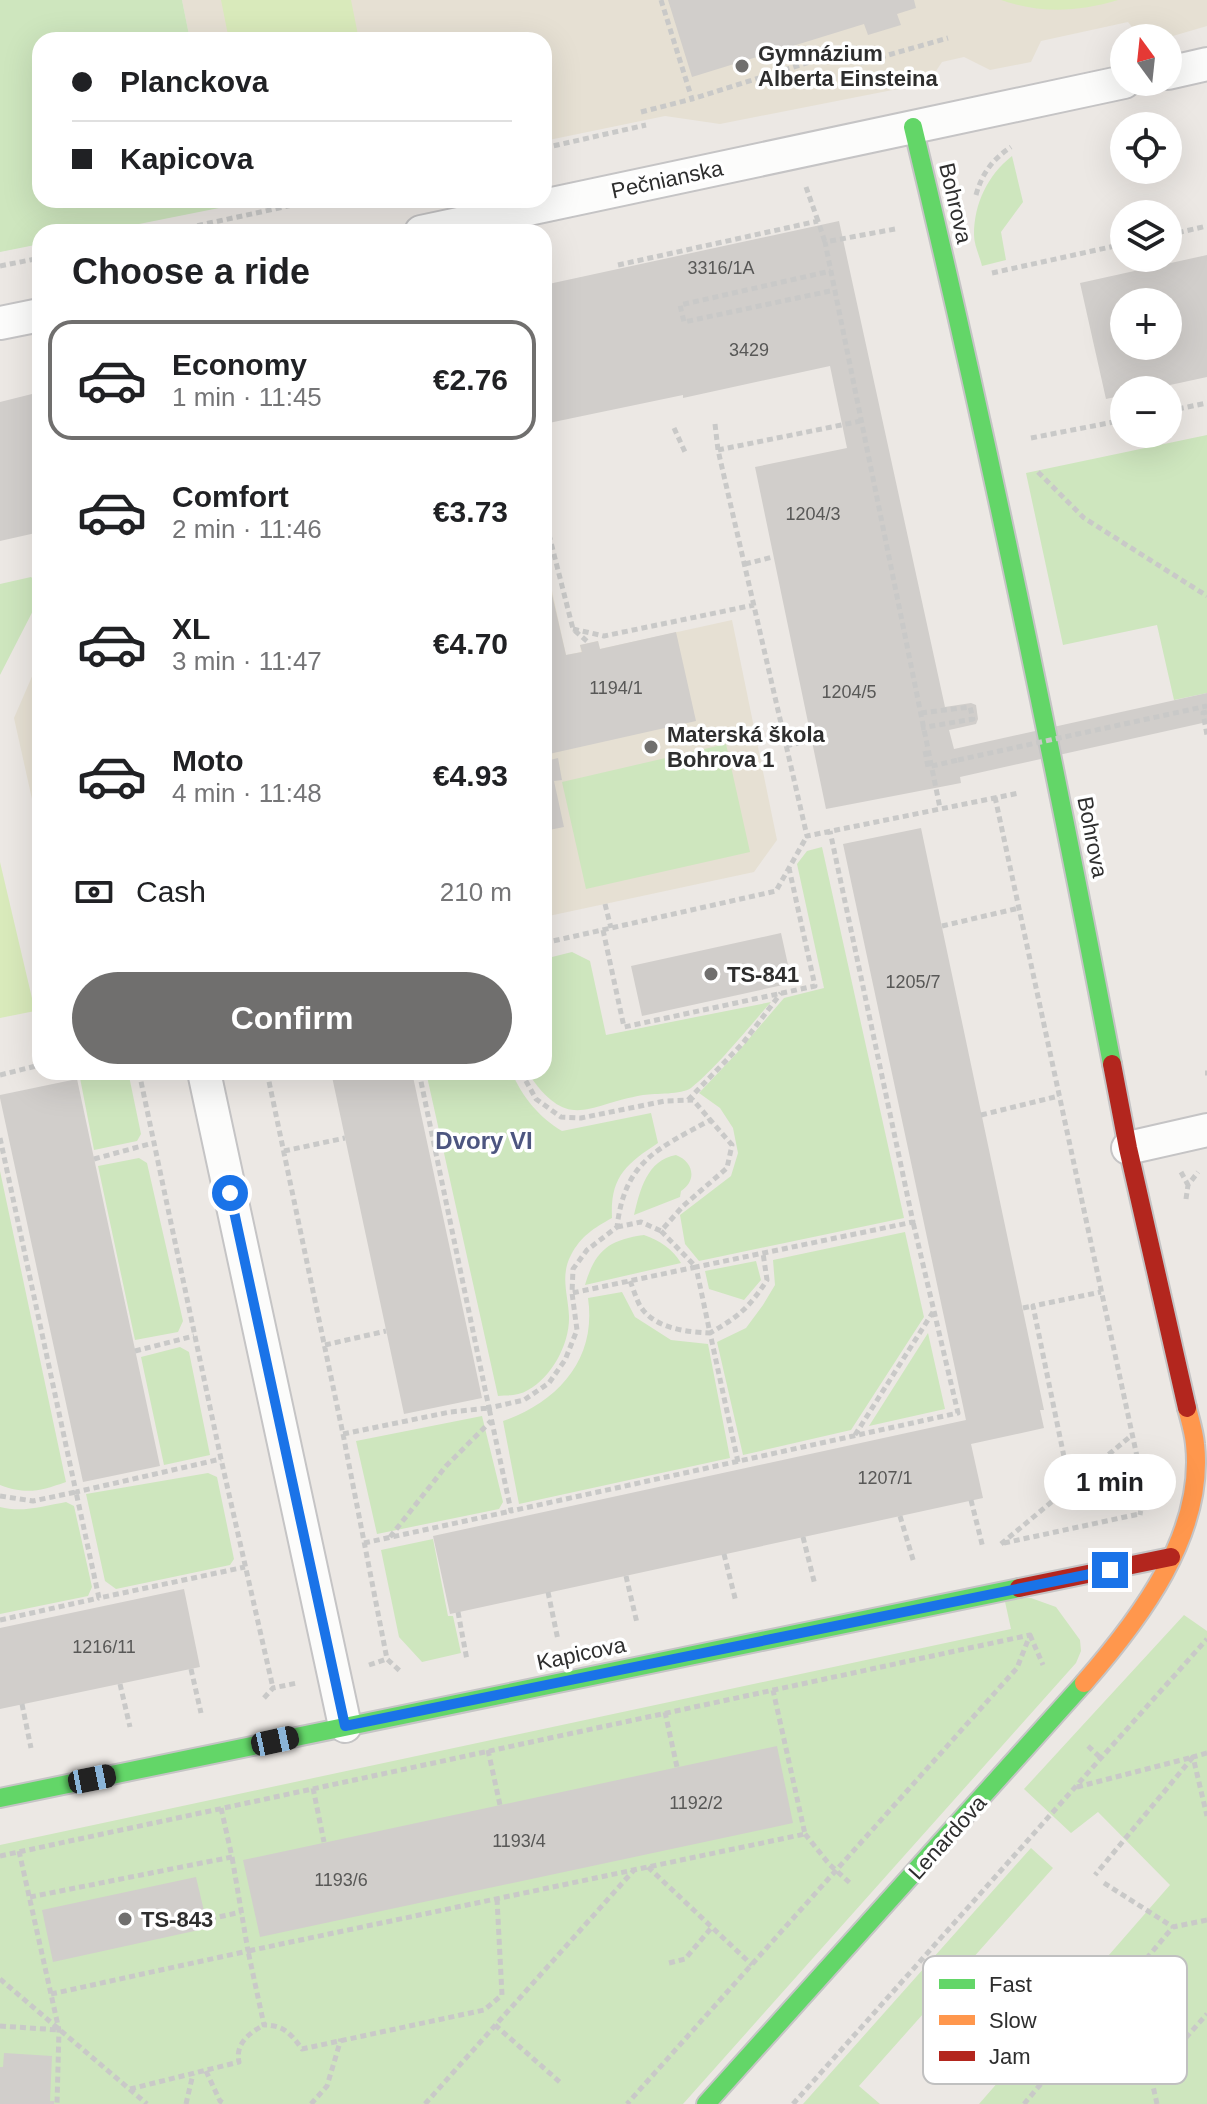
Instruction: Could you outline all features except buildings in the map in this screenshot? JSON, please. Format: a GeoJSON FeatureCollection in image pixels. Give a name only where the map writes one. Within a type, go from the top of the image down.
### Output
{"type":"FeatureCollection","features":[{"type":"Feature","properties":{"kind":"street"},"geometry":{"type":"LineString","coordinates":[[1182,70],[1207,64]]}},
{"type":"Feature","properties":{"kind":"street","name":"Pečnianska"},"geometry":{"type":"LineString","coordinates":[[552,204],[1110,85]]}},
{"type":"Feature","properties":{"kind":"street","name":"Bohrova"},"geometry":{"type":"LineString","coordinates":[[913,127],[970,363],[1059,785],[1128,1148],[1195,1444],[1195,1480],[1190,1509],[1171,1557]]}},
{"type":"Feature","properties":{"kind":"street","name":"Pečnianska"},"geometry":{"type":"LineString","coordinates":[[458,224],[533,208]]}},
{"type":"Feature","properties":{"kind":"street"},"geometry":{"type":"LineString","coordinates":[[0,323],[32,317]]}},
{"type":"Feature","properties":{"kind":"street"},"geometry":{"type":"LineString","coordinates":[[206,1080],[345,1726]]}},
{"type":"Feature","properties":{"kind":"street"},"geometry":{"type":"LineString","coordinates":[[1128,1148],[1207,1130]]}},
{"type":"Feature","properties":{"kind":"street","name":"Kapicova"},"geometry":{"type":"LineString","coordinates":[[0,1798],[1171,1557]]}},
{"type":"Feature","properties":{"kind":"street","name":"Lenardova"},"geometry":{"type":"LineString","coordinates":[[706,2104],[1083,1686],[1145,1603],[1171,1557]]}},
{"type":"Feature","properties":{"kind":"path"},"geometry":{"type":"LineString","coordinates":[[661,0],[692,99]]}},
{"type":"Feature","properties":{"kind":"path"},"geometry":{"type":"LineString","coordinates":[[641,112],[854,48],[860,63],[948,38]]}},
{"type":"Feature","properties":{"kind":"path"},"geometry":{"type":"LineString","coordinates":[[552,146],[646,125]]}},
{"type":"Feature","properties":{"kind":"path"},"geometry":{"type":"LineString","coordinates":[[976,198],[979,185],[993,159],[1015,144]]}},
{"type":"Feature","properties":{"kind":"path"},"geometry":{"type":"LineString","coordinates":[[205,224],[279,208]]}},
{"type":"Feature","properties":{"kind":"path"},"geometry":{"type":"LineString","coordinates":[[618,265],[818,221],[825,242]]}},
{"type":"Feature","properties":{"kind":"path"},"geometry":{"type":"LineString","coordinates":[[1182,232],[1207,226]]}},
{"type":"Feature","properties":{"kind":"path"},"geometry":{"type":"LineString","coordinates":[[979,276],[1110,247]]}},
{"type":"Feature","properties":{"kind":"path"},"geometry":{"type":"LineString","coordinates":[[0,266],[32,260]]}},
{"type":"Feature","properties":{"kind":"path"},"geometry":{"type":"LineString","coordinates":[[830,291],[684,322],[680,305],[831,271]]}},
{"type":"Feature","properties":{"kind":"path"},"geometry":{"type":"LineString","coordinates":[[841,339],[860,419],[928,767],[1207,706]]}},
{"type":"Feature","properties":{"kind":"path"},"geometry":{"type":"LineString","coordinates":[[1182,408],[1207,403]]}},
{"type":"Feature","properties":{"kind":"path"},"geometry":{"type":"LineString","coordinates":[[718,450],[860,419]]}},
{"type":"Feature","properties":{"kind":"path"},"geometry":{"type":"LineString","coordinates":[[1015,441],[1110,423]]}},
{"type":"Feature","properties":{"kind":"path"},"geometry":{"type":"LineString","coordinates":[[552,941],[776,891],[807,836],[718,450],[715,424]]}},
{"type":"Feature","properties":{"kind":"path"},"geometry":{"type":"LineString","coordinates":[[674,428],[685,452]]}},
{"type":"Feature","properties":{"kind":"path"},"geometry":{"type":"LineString","coordinates":[[1029,463],[1084,518],[1207,596]]}},
{"type":"Feature","properties":{"kind":"path"},"geometry":{"type":"LineString","coordinates":[[552,546],[573,629],[589,643]]}},
{"type":"Feature","properties":{"kind":"path"},"geometry":{"type":"LineString","coordinates":[[745,564],[773,557]]}},
{"type":"Feature","properties":{"kind":"path"},"geometry":{"type":"LineString","coordinates":[[573,629],[604,636],[754,605]]}},
{"type":"Feature","properties":{"kind":"path"},"geometry":{"type":"LineString","coordinates":[[920,728],[973,719],[970,707],[921,713]]}},
{"type":"Feature","properties":{"kind":"path"},"geometry":{"type":"LineString","coordinates":[[1207,712],[1203,713],[1207,735]]}},
{"type":"Feature","properties":{"kind":"path"},"geometry":{"type":"LineString","coordinates":[[786,746],[812,740]]}},
{"type":"Feature","properties":{"kind":"path"},"geometry":{"type":"LineString","coordinates":[[807,836],[1059,785]]}},
{"type":"Feature","properties":{"kind":"path"},"geometry":{"type":"LineString","coordinates":[[995,797],[1144,1489],[1139,1514]]}},
{"type":"Feature","properties":{"kind":"path"},"geometry":{"type":"LineString","coordinates":[[364,1543],[958,1413],[913,1222],[830,831]]}},
{"type":"Feature","properties":{"kind":"path"},"geometry":{"type":"LineString","coordinates":[[603,930],[624,1027],[815,986],[789,868]]}},
{"type":"Feature","properties":{"kind":"path"},"geometry":{"type":"LineString","coordinates":[[605,904],[611,928]]}},
{"type":"Feature","properties":{"kind":"path"},"geometry":{"type":"LineString","coordinates":[[942,926],[1019,908]]}},
{"type":"Feature","properties":{"kind":"path"},"geometry":{"type":"LineString","coordinates":[[687,1101],[743,1043],[782,992]]}},
{"type":"Feature","properties":{"kind":"path"},"geometry":{"type":"LineString","coordinates":[[0,1075],[32,1067]]}},
{"type":"Feature","properties":{"kind":"path"},"geometry":{"type":"LineString","coordinates":[[141,1080],[273,1688]]}},
{"type":"Feature","properties":{"kind":"path"},"geometry":{"type":"LineString","coordinates":[[269,1080],[387,1659]]}},
{"type":"Feature","properties":{"kind":"path"},"geometry":{"type":"LineString","coordinates":[[421,1080],[511,1511]]}},
{"type":"Feature","properties":{"kind":"path"},"geometry":{"type":"LineString","coordinates":[[525,1080],[536,1099],[561,1117],[581,1118],[665,1101],[693,1100],[712,1119],[732,1145],[727,1168],[683,1206],[661,1231]]}},
{"type":"Feature","properties":{"kind":"path"},"geometry":{"type":"LineString","coordinates":[[981,1115],[1059,1096]]}},
{"type":"Feature","properties":{"kind":"path"},"geometry":{"type":"LineString","coordinates":[[617,1227],[620,1199],[634,1171],[656,1150],[712,1119]]}},
{"type":"Feature","properties":{"kind":"path"},"geometry":{"type":"LineString","coordinates":[[0,1138],[99,1598]]}},
{"type":"Feature","properties":{"kind":"path"},"geometry":{"type":"LineString","coordinates":[[284,1151],[345,1138]]}},
{"type":"Feature","properties":{"kind":"path"},"geometry":{"type":"LineString","coordinates":[[94,1159],[153,1143]]}},
{"type":"Feature","properties":{"kind":"path"},"geometry":{"type":"LineString","coordinates":[[343,1434],[524,1400],[549,1383],[565,1360],[577,1330],[572,1293],[573,1269],[587,1250],[617,1227],[641,1222],[661,1231],[696,1267],[738,1462]]}},
{"type":"Feature","properties":{"kind":"path"},"geometry":{"type":"LineString","coordinates":[[572,1293],[913,1222]]}},
{"type":"Feature","properties":{"kind":"path"},"geometry":{"type":"LineString","coordinates":[[630,1281],[644,1311],[677,1329],[710,1333],[739,1317],[757,1296],[767,1280],[763,1253]]}},
{"type":"Feature","properties":{"kind":"path"},"geometry":{"type":"LineString","coordinates":[[1023,1308],[1101,1292]]}},
{"type":"Feature","properties":{"kind":"path"},"geometry":{"type":"LineString","coordinates":[[1033,1306],[1070,1486]]}},
{"type":"Feature","properties":{"kind":"path"},"geometry":{"type":"LineString","coordinates":[[855,1436],[933,1312]]}},
{"type":"Feature","properties":{"kind":"path"},"geometry":{"type":"LineString","coordinates":[[325,1345],[386,1331]]}},
{"type":"Feature","properties":{"kind":"path"},"geometry":{"type":"LineString","coordinates":[[135,1351],[194,1336]]}},
{"type":"Feature","properties":{"kind":"path"},"geometry":{"type":"LineString","coordinates":[[390,1537],[446,1466],[492,1420]]}},
{"type":"Feature","properties":{"kind":"path"},"geometry":{"type":"LineString","coordinates":[[1000,1544],[1132,1435]]}},
{"type":"Feature","properties":{"kind":"path"},"geometry":{"type":"LineString","coordinates":[[0,1496],[33,1501],[221,1459]]}},
{"type":"Feature","properties":{"kind":"path"},"geometry":{"type":"LineString","coordinates":[[971,1500],[983,1548]]}},
{"type":"Feature","properties":{"kind":"path"},"geometry":{"type":"LineString","coordinates":[[900,1516],[914,1563]]}},
{"type":"Feature","properties":{"kind":"path"},"geometry":{"type":"LineString","coordinates":[[803,1537],[815,1585]]}},
{"type":"Feature","properties":{"kind":"path"},"geometry":{"type":"LineString","coordinates":[[724,1554],[736,1602]]}},
{"type":"Feature","properties":{"kind":"path"},"geometry":{"type":"LineString","coordinates":[[0,1620],[245,1567]]}},
{"type":"Feature","properties":{"kind":"path"},"geometry":{"type":"LineString","coordinates":[[626,1576],[637,1624]]}},
{"type":"Feature","properties":{"kind":"path"},"geometry":{"type":"LineString","coordinates":[[548,1592],[558,1641]]}},
{"type":"Feature","properties":{"kind":"path"},"geometry":{"type":"LineString","coordinates":[[458,1612],[468,1661]]}},
{"type":"Feature","properties":{"kind":"path"},"geometry":{"type":"LineString","coordinates":[[0,1856],[1030,1635],[1017,1668],[627,2104]]}},
{"type":"Feature","properties":{"kind":"path"},"geometry":{"type":"LineString","coordinates":[[926,1956],[1207,1639]]}},
{"type":"Feature","properties":{"kind":"path"},"geometry":{"type":"LineString","coordinates":[[191,1669],[202,1718]]}},
{"type":"Feature","properties":{"kind":"path"},"geometry":{"type":"LineString","coordinates":[[120,1684],[131,1732]]}},
{"type":"Feature","properties":{"kind":"path"},"geometry":{"type":"LineString","coordinates":[[773,1690],[805,1834],[836,1870],[881,1910]]}},
{"type":"Feature","properties":{"kind":"path"},"geometry":{"type":"LineString","coordinates":[[22,1704],[32,1753]]}},
{"type":"Feature","properties":{"kind":"path"},"geometry":{"type":"LineString","coordinates":[[665,1712],[677,1767]]}},
{"type":"Feature","properties":{"kind":"path"},"geometry":{"type":"LineString","coordinates":[[488,1750],[500,1805]]}},
{"type":"Feature","properties":{"kind":"path"},"geometry":{"type":"LineString","coordinates":[[1077,1787],[1207,1753]]}},
{"type":"Feature","properties":{"kind":"path"},"geometry":{"type":"LineString","coordinates":[[1193,1757],[1207,1816]]}},
{"type":"Feature","properties":{"kind":"path"},"geometry":{"type":"LineString","coordinates":[[1095,1875],[1193,1757]]}},
{"type":"Feature","properties":{"kind":"path"},"geometry":{"type":"LineString","coordinates":[[313,1788],[324,1842]]}},
{"type":"Feature","properties":{"kind":"path"},"geometry":{"type":"LineString","coordinates":[[221,1808],[264,2025]]}},
{"type":"Feature","properties":{"kind":"path"},"geometry":{"type":"LineString","coordinates":[[51,1994],[805,1834]]}},
{"type":"Feature","properties":{"kind":"path"},"geometry":{"type":"LineString","coordinates":[[19,1851],[59,2030],[57,2104]]}},
{"type":"Feature","properties":{"kind":"path"},"geometry":{"type":"LineString","coordinates":[[30,1897],[232,1857]]}},
{"type":"Feature","properties":{"kind":"path"},"geometry":{"type":"LineString","coordinates":[[648,1867],[752,1965]]}},
{"type":"Feature","properties":{"kind":"path"},"geometry":{"type":"LineString","coordinates":[[425,2104],[634,1870]]}},
{"type":"Feature","properties":{"kind":"path"},"geometry":{"type":"LineString","coordinates":[[1104,1883],[1173,1927]]}},
{"type":"Feature","properties":{"kind":"path"},"geometry":{"type":"LineString","coordinates":[[130,2089],[239,2062],[240,2045],[249,2033],[264,2025],[275,2025],[289,2032],[302,2049],[484,2010],[502,1995],[497,1899]]}},
{"type":"Feature","properties":{"kind":"path"},"geometry":{"type":"LineString","coordinates":[[210,1919],[241,1912]]}},
{"type":"Feature","properties":{"kind":"path"},"geometry":{"type":"LineString","coordinates":[[1149,1956],[1173,1927],[1207,1920]]}},
{"type":"Feature","properties":{"kind":"path"},"geometry":{"type":"LineString","coordinates":[[669,1963],[685,1959],[712,1927]]}},
{"type":"Feature","properties":{"kind":"path"},"geometry":{"type":"LineString","coordinates":[[793,2104],[923,1959]]}},
{"type":"Feature","properties":{"kind":"path"},"geometry":{"type":"LineString","coordinates":[[0,1979],[147,2104]]}},
{"type":"Feature","properties":{"kind":"path"},"geometry":{"type":"LineString","coordinates":[[494,2004],[506,2013]]}},
{"type":"Feature","properties":{"kind":"path"},"geometry":{"type":"LineString","coordinates":[[1187,2036],[1207,2014]]}},
{"type":"Feature","properties":{"kind":"path"},"geometry":{"type":"LineString","coordinates":[[495,2025],[562,2084]]}},
{"type":"Feature","properties":{"kind":"path"},"geometry":{"type":"LineString","coordinates":[[0,2026],[59,2030]]}},
{"type":"Feature","properties":{"kind":"path"},"geometry":{"type":"LineString","coordinates":[[311,2104],[327,2086],[341,2039]]}},
{"type":"Feature","properties":{"kind":"path"},"geometry":{"type":"LineString","coordinates":[[206,2071],[220,2101],[225,2104]]}},
{"type":"Feature","properties":{"kind":"path"},"geometry":{"type":"LineString","coordinates":[[186,2104],[193,2073]]}},
{"type":"Feature","properties":{"kind":"path"},"geometry":{"type":"LineString","coordinates":[[1024,2104],[1041,2084]]}},
{"type":"Feature","properties":{"kind":"path"},"geometry":{"type":"LineString","coordinates":[[1153,2084],[1157,2104]]}},
{"type":"Feature","properties":{"kind":"shaded area","name":"Gymnázium Alberta Einsteina"},"geometry":{"type":"Polygon","coordinates":[[[182,0],[1207,0],[1207,26],[1182,33],[1182,24],[1110,24],[1041,41],[1031,62],[990,70],[964,57],[942,62],[928,83],[720,124],[665,116],[552,139],[552,32],[188,32],[182,0]]]}},
{"type":"Feature","properties":{"kind":"shaded area","name":"Materská škola Bohrova 1"},"geometry":{"type":"Polygon","coordinates":[[[552,591],[566,655],[581,652],[580,645],[598,641],[600,649],[732,620],[777,840],[754,872],[552,915],[552,591]]]}},
{"type":"Feature","properties":{"kind":"shaded area"},"geometry":{"type":"Polygon","coordinates":[[[32,676],[32,799],[14,718],[32,676]]]}},
{"type":"Feature","properties":{"kind":"green space"},"geometry":{"type":"Polygon","coordinates":[[[0,0],[182,0],[188,32],[32,32],[32,208],[219,208],[139,224],[32,224],[32,246],[0,252],[0,0]]]}},
{"type":"Feature","properties":{"kind":"green space"},"geometry":{"type":"Polygon","coordinates":[[[221,0],[351,0],[357,32],[227,32],[221,0]]]}},
{"type":"Feature","properties":{"kind":"green space"},"geometry":{"type":"Polygon","coordinates":[[[1001,0],[1118,0],[1060,10],[1031,8],[1001,0]]]}},
{"type":"Feature","properties":{"kind":"green space"},"geometry":{"type":"Polygon","coordinates":[[[1012,156],[1023,202],[1001,232],[1006,260],[982,266],[974,239],[980,201],[989,181],[1012,156]]]}},
{"type":"Feature","properties":{"kind":"green space"},"geometry":{"type":"Polygon","coordinates":[[[1207,435],[1207,693],[1174,700],[1157,625],[1063,645],[1026,473],[1145,448],[1182,448],[1182,440],[1207,435]]]}},
{"type":"Feature","properties":{"kind":"green space"},"geometry":{"type":"Polygon","coordinates":[[[32,578],[32,613],[0,675],[0,584],[32,578]]]}},
{"type":"Feature","properties":{"kind":"green space"},"geometry":{"type":"Polygon","coordinates":[[[726,744],[750,852],[586,889],[562,782],[726,744]]]}},
{"type":"Feature","properties":{"kind":"green space"},"geometry":{"type":"Polygon","coordinates":[[[822,847],[904,1218],[699,1261],[685,1244],[680,1215],[731,1176],[738,1153],[733,1128],[720,1108],[699,1093],[784,998],[824,988],[797,864],[807,851],[822,847]]]}},
{"type":"Feature","properties":{"kind":"green space"},"geometry":{"type":"Polygon","coordinates":[[[0,862],[32,998],[32,1012],[0,1018],[0,862]]]}},
{"type":"Feature","properties":{"kind":"green space"},"geometry":{"type":"Polygon","coordinates":[[[572,952],[590,961],[606,1035],[771,1002],[691,1088],[623,1099],[592,1108],[567,1109],[555,1103],[533,1080],[552,1080],[552,957],[572,952]]]}},
{"type":"Feature","properties":{"kind":"green space"},"geometry":{"type":"Polygon","coordinates":[[[80,1080],[130,1080],[141,1134],[137,1141],[94,1150],[80,1080]]]}},
{"type":"Feature","properties":{"kind":"green space"},"geometry":{"type":"Polygon","coordinates":[[[428,1080],[516,1080],[532,1106],[562,1131],[651,1113],[658,1143],[622,1173],[614,1192],[612,1218],[588,1233],[571,1255],[565,1278],[569,1326],[563,1348],[552,1368],[528,1390],[498,1396],[428,1080]]]}},
{"type":"Feature","properties":{"kind":"green space"},"geometry":{"type":"Polygon","coordinates":[[[676,1155],[687,1162],[691,1172],[690,1182],[681,1191],[680,1197],[634,1215],[646,1178],[658,1163],[676,1155]]]}},
{"type":"Feature","properties":{"kind":"green space"},"geometry":{"type":"Polygon","coordinates":[[[139,1158],[147,1163],[183,1321],[178,1332],[135,1340],[98,1166],[139,1158]]]}},
{"type":"Feature","properties":{"kind":"green space"},"geometry":{"type":"Polygon","coordinates":[[[0,1171],[66,1482],[33,1491],[0,1485],[0,1171]]]}},
{"type":"Feature","properties":{"kind":"green space"},"geometry":{"type":"Polygon","coordinates":[[[905,1232],[924,1317],[851,1430],[743,1455],[717,1342],[746,1328],[763,1305],[775,1285],[773,1260],[905,1232]]]}},
{"type":"Feature","properties":{"kind":"green space"},"geometry":{"type":"Polygon","coordinates":[[[644,1235],[665,1246],[681,1263],[585,1285],[593,1264],[605,1249],[621,1240],[644,1235]]]}},
{"type":"Feature","properties":{"kind":"green space"},"geometry":{"type":"Polygon","coordinates":[[[756,1261],[761,1280],[744,1300],[709,1289],[705,1271],[756,1261]]]}},
{"type":"Feature","properties":{"kind":"green space"},"geometry":{"type":"Polygon","coordinates":[[[622,1292],[635,1317],[671,1340],[708,1344],[730,1458],[519,1504],[503,1421],[541,1402],[570,1375],[580,1359],[586,1340],[588,1298],[622,1292]]]}},
{"type":"Feature","properties":{"kind":"green space"},"geometry":{"type":"Polygon","coordinates":[[[928,1333],[945,1409],[869,1426],[928,1333]]]}},
{"type":"Feature","properties":{"kind":"green space"},"geometry":{"type":"Polygon","coordinates":[[[180,1347],[189,1352],[210,1455],[164,1465],[141,1357],[180,1347]]]}},
{"type":"Feature","properties":{"kind":"green space"},"geometry":{"type":"Polygon","coordinates":[[[482,1416],[503,1502],[499,1509],[377,1534],[356,1441],[482,1416]]]}},
{"type":"Feature","properties":{"kind":"green space"},"geometry":{"type":"Polygon","coordinates":[[[208,1473],[217,1477],[234,1559],[230,1565],[116,1589],[105,1581],[86,1494],[208,1473]]]}},
{"type":"Feature","properties":{"kind":"green space"},"geometry":{"type":"Polygon","coordinates":[[[66,1502],[74,1506],[92,1587],[88,1596],[0,1614],[0,1507],[25,1509],[66,1502]]]}},
{"type":"Feature","properties":{"kind":"green space"},"geometry":{"type":"Polygon","coordinates":[[[433,1539],[448,1616],[453,1616],[461,1653],[422,1662],[399,1637],[381,1550],[433,1539]]]}},
{"type":"Feature","properties":{"kind":"green space"},"geometry":{"type":"Polygon","coordinates":[[[1004,1597],[1031,1598],[1056,1607],[1080,1640],[1081,1651],[1076,1663],[683,2104],[0,2104],[0,1845],[1011,1629],[1004,1597]]]}},
{"type":"Feature","properties":{"kind":"green space"},"geometry":{"type":"Polygon","coordinates":[[[1184,1615],[1207,1631],[1207,2104],[979,2104],[996,2084],[1187,2084],[1187,1956],[1108,1956],[1170,1885],[1098,1812],[1071,1833],[1024,1789],[1184,1615]]]}},
{"type":"Feature","properties":{"kind":"green space"},"geometry":{"type":"Polygon","coordinates":[[[1031,1848],[1053,1868],[975,1956],[935,1956],[1031,1848]]]}},
{"type":"Feature","properties":{"kind":"green space"},"geometry":{"type":"Polygon","coordinates":[[[923,1969],[923,2014],[859,2086],[880,2104],[803,2104],[923,1969]]]}},
{"type":"Feature","properties":{"kind":"traffic: fast"},"geometry":{"type":"LineString","coordinates":[[913,127],[1018,594],[1112,1064]]}},
{"type":"Feature","properties":{"kind":"traffic: fast"},"geometry":{"type":"LineString","coordinates":[[0,1798],[1019,1588]]}},
{"type":"Feature","properties":{"kind":"traffic: fast"},"geometry":{"type":"LineString","coordinates":[[706,2104],[1084,1683]]}},
{"type":"Feature","properties":{"kind":"traffic: slow"},"geometry":{"type":"LineString","coordinates":[[1084,1683],[1146,1603],[1179,1543],[1190,1510],[1195,1478],[1194,1440],[1187,1408]]}},
{"type":"Feature","properties":{"kind":"traffic: jam"},"geometry":{"type":"LineString","coordinates":[[1112,1064],[1187,1408]]}},
{"type":"Feature","properties":{"kind":"traffic: jam"},"geometry":{"type":"LineString","coordinates":[[1019,1588],[1171,1557]]}},
{"type":"Feature","properties":{"kind":"place","name":"Gymnázium Alberta Einsteina"},"geometry":{"type":"Point","coordinates":[742,66]}},
{"type":"Feature","properties":{"kind":"place","name":"Materská škola Bohrova 1"},"geometry":{"type":"Point","coordinates":[651,747]}},
{"type":"Feature","properties":{"kind":"place","name":"TS-841"},"geometry":{"type":"Point","coordinates":[711,974]}},
{"type":"Feature","properties":{"kind":"place","name":"TS-843"},"geometry":{"type":"Point","coordinates":[125,1919]}},
{"type":"Feature","properties":{"kind":"district","name":"Dvory VI"},"geometry":{"type":"Point","coordinates":[484,1141]}},
{"type":"Feature","properties":{"kind":"route"},"geometry":{"type":"LineString","coordinates":[[230,1193],[345,1726],[1110,1570]]}}]}
